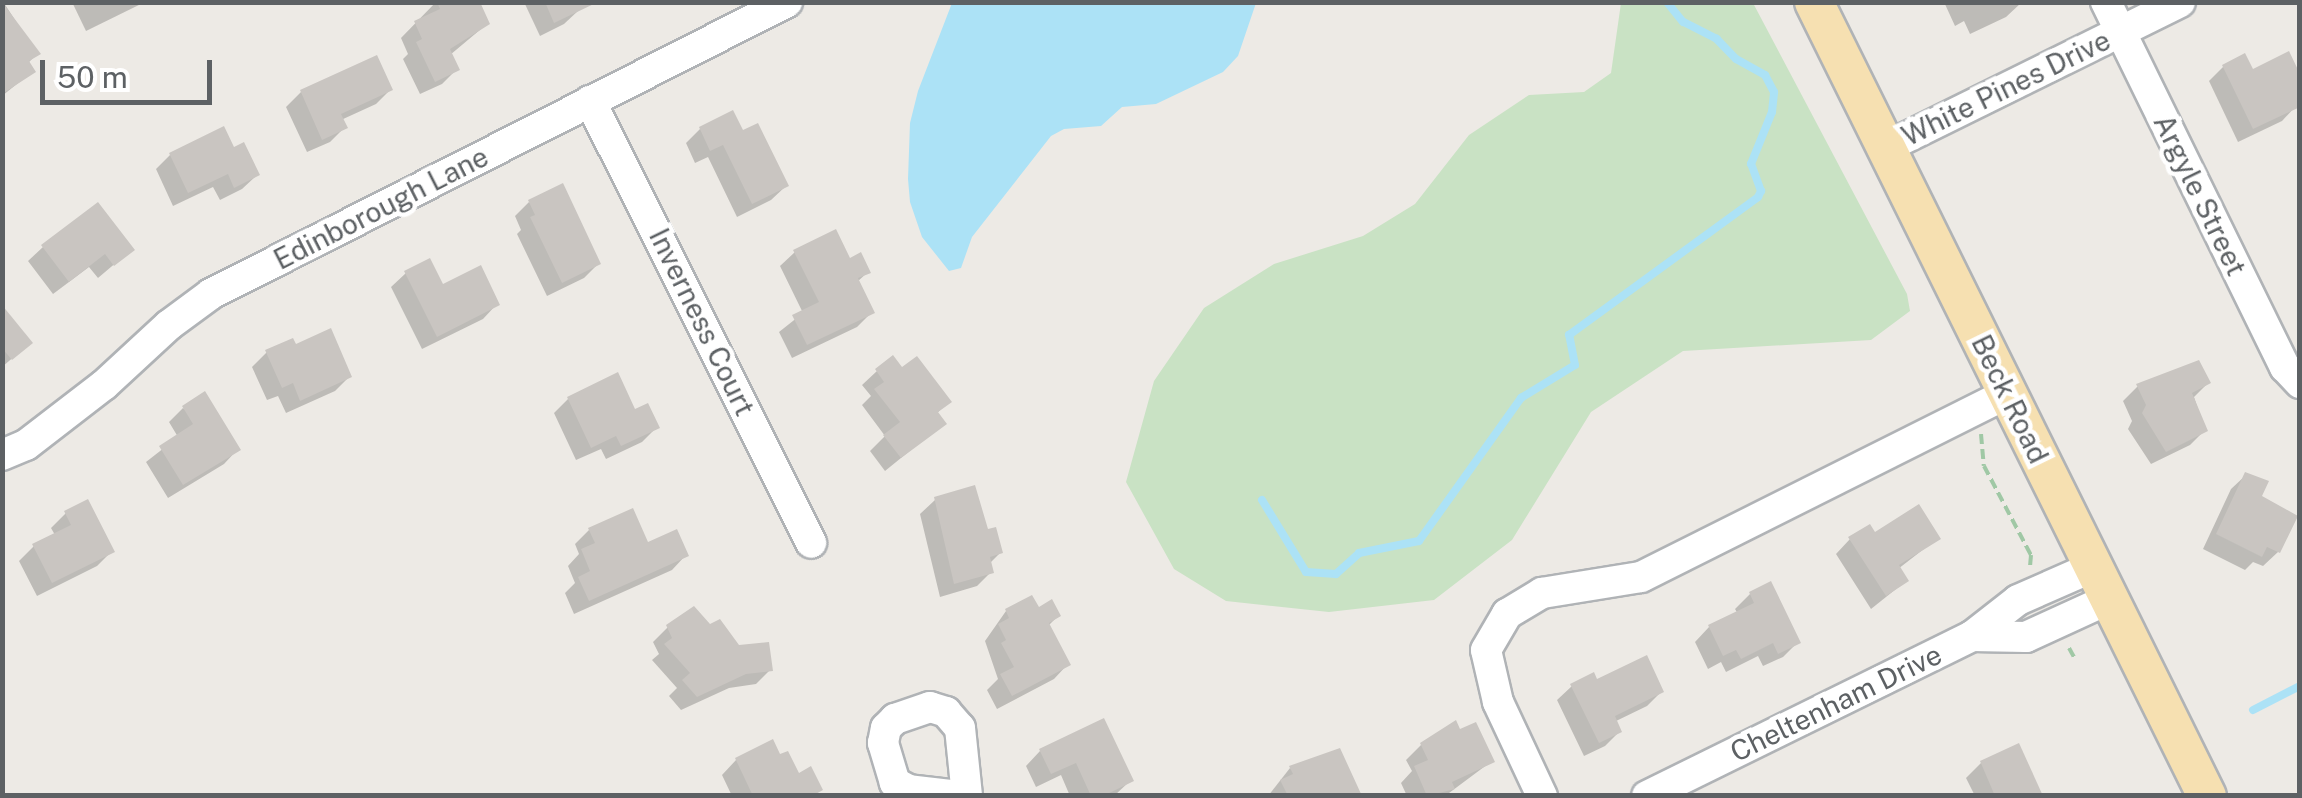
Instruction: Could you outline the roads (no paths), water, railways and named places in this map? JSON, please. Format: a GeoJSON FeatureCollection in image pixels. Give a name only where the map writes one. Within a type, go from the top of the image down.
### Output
{"type":"FeatureCollection","features":[{"type":"Feature","properties":{"kind":"main road","name":"Beck Road"},"geometry":{"type":"LineString","coordinates":[[1814,2],[2207,796]]}},
{"type":"Feature","properties":{"kind":"street","name":"Edinborough Lane"},"geometry":{"type":"LineString","coordinates":[[2,455],[26,445],[89,397],[169,325],[211,294],[787,2]]}},
{"type":"Feature","properties":{"kind":"street","name":"Argyle Street"},"geometry":{"type":"LineString","coordinates":[[2106,2],[2285,367],[2300,383]]}},
{"type":"Feature","properties":{"kind":"street","name":"White Pines Drive"},"geometry":{"type":"LineString","coordinates":[[1885,148],[2180,2]]}},
{"type":"Feature","properties":{"kind":"street","name":"Inverness Court"},"geometry":{"type":"LineString","coordinates":[[590,102],[810,543]]}},
{"type":"Feature","properties":{"kind":"street"},"geometry":{"type":"LineString","coordinates":[[1542,796],[1498,702],[1486,650],[1508,614],[1542,593],[1640,576],[2007,394]]}},
{"type":"Feature","properties":{"kind":"street","name":"Cheltenham Drive"},"geometry":{"type":"LineString","coordinates":[[1647,796],[1972,636],[2018,600],[2040,590],[2101,583]]}},
{"type":"Feature","properties":{"kind":"street","name":"Cheltenham Drive"},"geometry":{"type":"LineString","coordinates":[[1972,636],[2026,637],[2056,624],[2101,583]]}},
{"type":"Feature","properties":{"kind":"street"},"geometry":{"type":"LineString","coordinates":[[959,796],[908,790],[895,783],[883,743],[886,728],[896,719],[930,707],[946,712],[960,728],[967,796]]}},
{"type":"Feature","properties":{"kind":"water"},"geometry":{"type":"Polygon","coordinates":[[[952,2],[1256,3],[1238,56],[1223,72],[1156,104],[1122,107],[1101,126],[1064,129],[1051,136],[972,237],[961,268],[949,271],[922,237],[910,202],[908,179],[910,123],[952,2]]]}},
{"type":"Feature","properties":{"kind":"waterway"},"geometry":{"type":"LineString","coordinates":[[1262,500],[1306,572],[1336,574],[1359,553],[1419,541],[1521,398],[1575,365],[1569,335],[1758,197],[1761,191],[1751,164],[1772,112],[1774,92],[1765,75],[1736,59],[1717,39],[1683,22],[1667,2]]}},
{"type":"Feature","properties":{"kind":"waterway"},"geometry":{"type":"LineString","coordinates":[[2253,710],[2300,686]]}}]}
